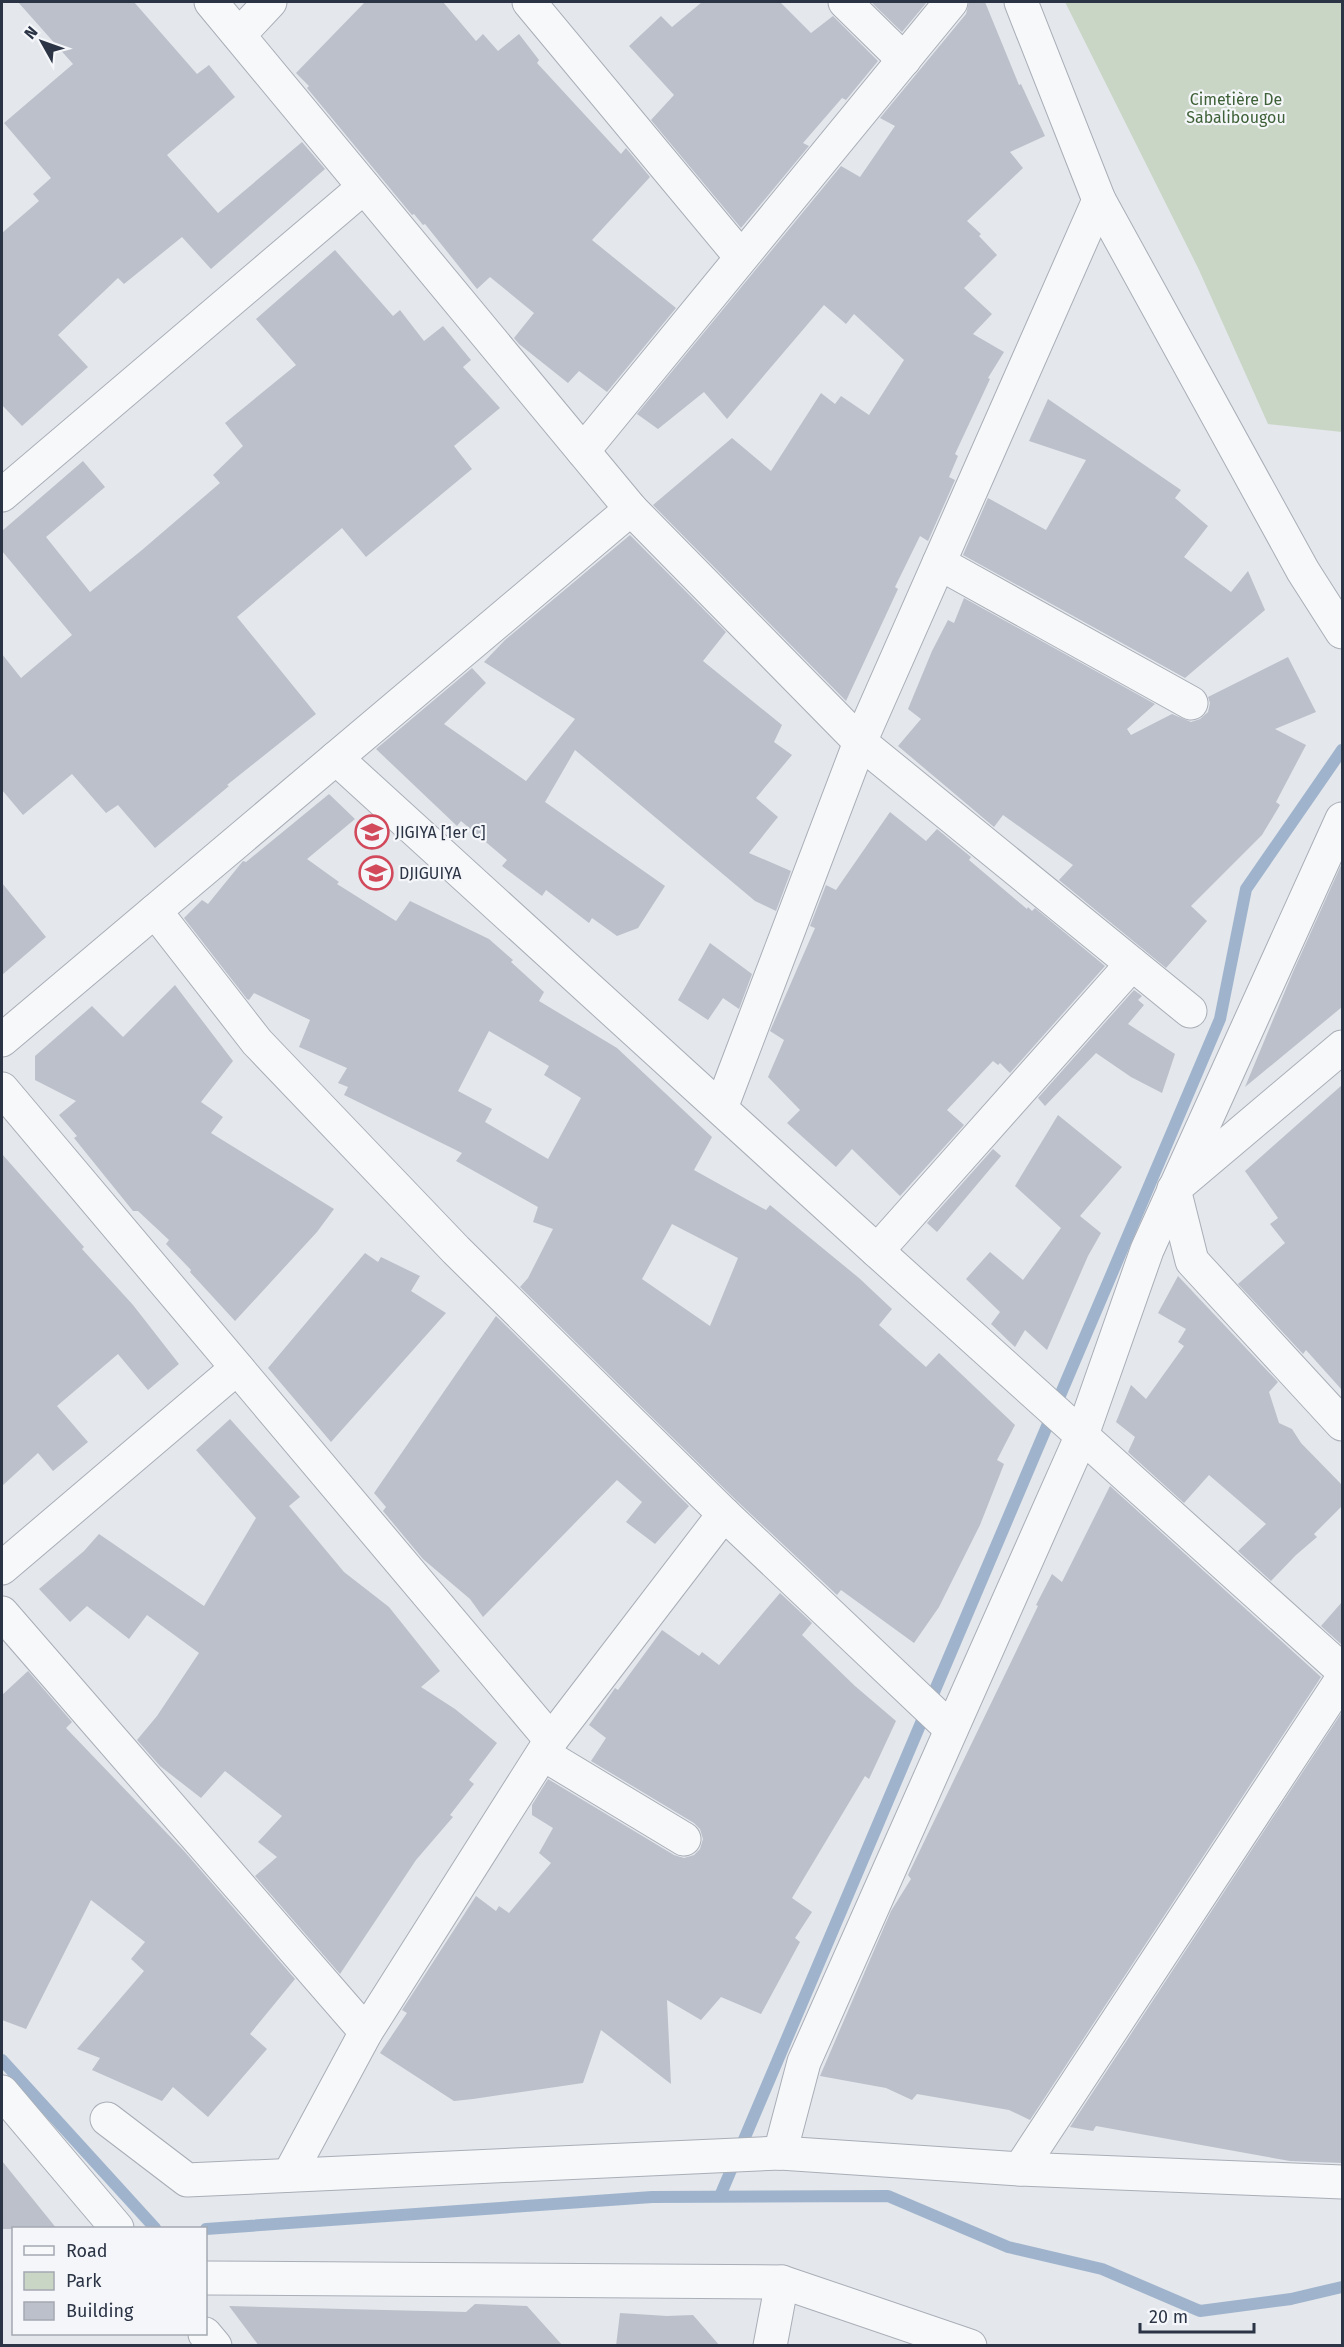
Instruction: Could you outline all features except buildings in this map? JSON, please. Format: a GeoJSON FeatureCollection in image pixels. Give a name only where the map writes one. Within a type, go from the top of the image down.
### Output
{"type":"FeatureCollection","features":[{"type":"Feature","properties":{"kind":"street"},"geometry":{"type":"LineString","coordinates":[[211,2],[631,509],[860,742],[1190,1011]]}},
{"type":"Feature","properties":{"kind":"street"},"geometry":{"type":"LineString","coordinates":[[239,36],[270,2]]}},
{"type":"Feature","properties":{"kind":"street"},"geometry":{"type":"LineString","coordinates":[[529,2],[741,257]]}},
{"type":"Feature","properties":{"kind":"street"},"geometry":{"type":"LineString","coordinates":[[845,2],[904,60]]}},
{"type":"Feature","properties":{"kind":"street"},"geometry":{"type":"LineString","coordinates":[[583,451],[951,2]]}},
{"type":"Feature","properties":{"kind":"street"},"geometry":{"type":"LineString","coordinates":[[1022,2],[1099,200],[1303,571],[1342,632]]}},
{"type":"Feature","properties":{"kind":"street"},"geometry":{"type":"LineString","coordinates":[[2,495],[364,187]]}},
{"type":"Feature","properties":{"kind":"street"},"geometry":{"type":"LineString","coordinates":[[721,1108],[860,742],[1099,200]]}},
{"type":"Feature","properties":{"kind":"street"},"geometry":{"type":"LineString","coordinates":[[2,1040],[631,509]]}},
{"type":"Feature","properties":{"kind":"street"},"geometry":{"type":"LineString","coordinates":[[939,563],[1191,704]]}},
{"type":"Feature","properties":{"kind":"street"},"geometry":{"type":"LineString","coordinates":[[336,758],[877,1251],[1342,1670]]}},
{"type":"Feature","properties":{"kind":"street"},"geometry":{"type":"LineString","coordinates":[[780,2153],[804,2062],[1082,1435],[1148,1250],[1174,1189],[1342,819]]}},
{"type":"Feature","properties":{"kind":"street"},"geometry":{"type":"LineString","coordinates":[[155,911],[257,1042],[456,1250],[724,1514],[951,1729]]}},
{"type":"Feature","properties":{"kind":"street"},"geometry":{"type":"LineString","coordinates":[[877,1251],[1132,964]]}},
{"type":"Feature","properties":{"kind":"street"},"geometry":{"type":"LineString","coordinates":[[1174,1189],[1342,1047]]}},
{"type":"Feature","properties":{"kind":"street"},"geometry":{"type":"LineString","coordinates":[[2,1089],[237,1368],[547,1747],[684,1839]]}},
{"type":"Feature","properties":{"kind":"street"},"geometry":{"type":"LineString","coordinates":[[1174,1189],[1192,1261],[1337,1408]]}},
{"type":"Feature","properties":{"kind":"street"},"geometry":{"type":"LineString","coordinates":[[2,1568],[237,1368]]}},
{"type":"Feature","properties":{"kind":"street"},"geometry":{"type":"LineString","coordinates":[[289,2175],[366,2032],[547,1747],[724,1514]]}},
{"type":"Feature","properties":{"kind":"street"},"geometry":{"type":"LineString","coordinates":[[2,1613],[366,2032]]}},
{"type":"Feature","properties":{"kind":"street"},"geometry":{"type":"LineString","coordinates":[[1020,2169],[1342,1679]]}},
{"type":"Feature","properties":{"kind":"street"},"geometry":{"type":"LineString","coordinates":[[2,2092],[115,2227]]}},
{"type":"Feature","properties":{"kind":"street"},"geometry":{"type":"LineString","coordinates":[[107,2120],[187,2180],[780,2153],[1020,2169],[1342,2182]]}},
{"type":"Feature","properties":{"kind":"street"},"geometry":{"type":"LineString","coordinates":[[207,2278],[782,2282],[970,2346]]}},
{"type":"Feature","properties":{"kind":"street"},"geometry":{"type":"LineString","coordinates":[[770,2346],[782,2282]]}},
{"type":"Feature","properties":{"kind":"green space","name":"Cimetière De Sabalibougou"},"geometry":{"type":"Polygon","coordinates":[[[1065,2],[1342,2],[1342,432],[1268,424],[1199,270],[1065,2]]]}},
{"type":"Feature","properties":{"kind":"waterway"},"geometry":{"type":"LineString","coordinates":[[720,2196],[1220,1019],[1246,889],[1342,750]]}},
{"type":"Feature","properties":{"kind":"waterway"},"geometry":{"type":"LineString","coordinates":[[2,2060],[154,2227]]}},
{"type":"Feature","properties":{"kind":"waterway"},"geometry":{"type":"LineString","coordinates":[[207,2229],[652,2197],[888,2196],[1008,2247],[1102,2269],[1200,2311],[1291,2299],[1342,2287]]}},
{"type":"Feature","properties":{"kind":"place","name":"JIGIYA [1er C]"},"geometry":{"type":"Point","coordinates":[372,832]}},
{"type":"Feature","properties":{"kind":"place","name":"DJIGUIYA"},"geometry":{"type":"Point","coordinates":[376,873]}}]}
